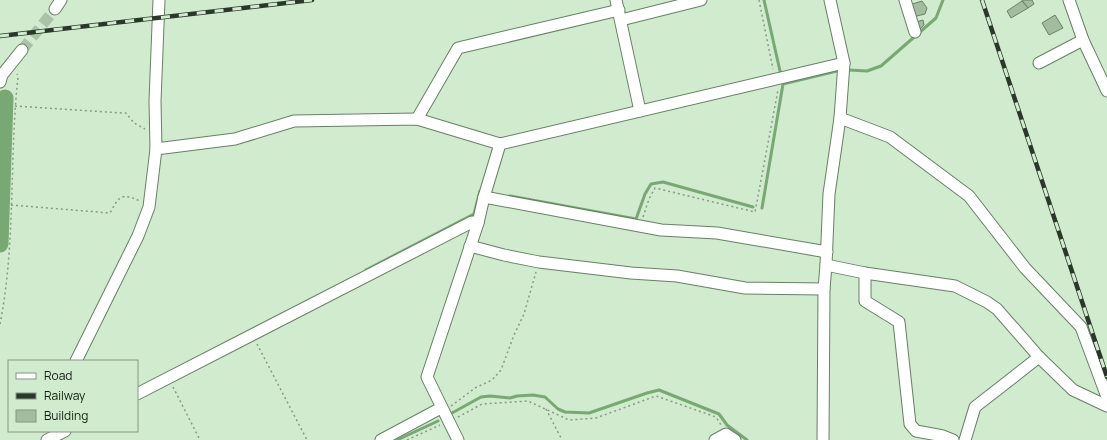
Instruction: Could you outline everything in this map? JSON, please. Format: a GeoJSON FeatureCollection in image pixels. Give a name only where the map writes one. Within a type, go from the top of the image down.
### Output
{"type":"FeatureCollection","features":[{"type":"Feature","properties":{"kind":"street"},"geometry":{"type":"LineString","coordinates":[[76,360],[138,236],[149,204],[156,149],[155,101],[159,0]]}},
{"type":"Feature","properties":{"kind":"street"},"geometry":{"type":"LineString","coordinates":[[417,119],[458,48],[619,10],[701,0]]}},
{"type":"Feature","properties":{"kind":"street"},"geometry":{"type":"LineString","coordinates":[[823,440],[824,289],[829,194],[840,118],[844,63],[830,0]]}},
{"type":"Feature","properties":{"kind":"street"},"geometry":{"type":"LineString","coordinates":[[904,0],[915,32]]}},
{"type":"Feature","properties":{"kind":"street"},"geometry":{"type":"LineString","coordinates":[[1069,0],[1083,40],[1107,91]]}},
{"type":"Feature","properties":{"kind":"street"},"geometry":{"type":"LineString","coordinates":[[619,10],[640,111]]}},
{"type":"Feature","properties":{"kind":"street"},"geometry":{"type":"LineString","coordinates":[[1039,63],[1083,40]]}},
{"type":"Feature","properties":{"kind":"street"},"geometry":{"type":"LineString","coordinates":[[0,82],[2,75],[22,50]]}},
{"type":"Feature","properties":{"kind":"street"},"geometry":{"type":"LineString","coordinates":[[156,149],[235,139],[294,121],[417,119],[500,144],[844,63]]}},
{"type":"Feature","properties":{"kind":"street"},"geometry":{"type":"LineString","coordinates":[[840,118],[890,137],[969,196],[1024,268],[1081,326],[1107,397]]}},
{"type":"Feature","properties":{"kind":"street"},"geometry":{"type":"LineString","coordinates":[[458,440],[427,377],[478,223],[500,144]]}},
{"type":"Feature","properties":{"kind":"street"},"geometry":{"type":"LineString","coordinates":[[484,197],[661,230],[718,233],[827,252]]}},
{"type":"Feature","properties":{"kind":"street"},"geometry":{"type":"LineString","coordinates":[[138,393],[472,222],[478,223]]}},
{"type":"Feature","properties":{"kind":"street"},"geometry":{"type":"LineString","coordinates":[[470,246],[539,262],[631,273],[677,276],[745,288],[824,289]]}},
{"type":"Feature","properties":{"kind":"street"},"geometry":{"type":"LineString","coordinates":[[826,265],[865,273],[955,286],[987,302],[997,309],[1039,356],[1073,390],[1107,406]]}},
{"type":"Feature","properties":{"kind":"street"},"geometry":{"type":"LineString","coordinates":[[865,273],[865,301],[899,322],[910,424],[916,431],[943,436],[953,440]]}},
{"type":"Feature","properties":{"kind":"street"},"geometry":{"type":"LineString","coordinates":[[965,440],[975,407],[1039,356]]}},
{"type":"Feature","properties":{"kind":"street"},"geometry":{"type":"LineString","coordinates":[[386,439],[442,409]]}},
{"type":"Feature","properties":{"kind":"street"},"geometry":{"type":"LineString","coordinates":[[47,440],[63,432]]}},
{"type":"Feature","properties":{"kind":"street"},"geometry":{"type":"LineString","coordinates":[[715,440],[731,437]]}},
{"type":"Feature","properties":{"kind":"path"},"geometry":{"type":"LineString","coordinates":[[643,218],[649,199],[655,188],[755,212],[778,88],[759,0]]}},
{"type":"Feature","properties":{"kind":"path"},"geometry":{"type":"LineString","coordinates":[[0,324],[9,270],[15,106],[18,77],[12,63]]}},
{"type":"Feature","properties":{"kind":"path"},"geometry":{"type":"LineString","coordinates":[[15,106],[122,113],[126,114],[138,125],[156,133]]}},
{"type":"Feature","properties":{"kind":"path"},"geometry":{"type":"LineString","coordinates":[[11,205],[110,213],[120,197],[132,198],[149,204]]}},
{"type":"Feature","properties":{"kind":"path"},"geometry":{"type":"LineString","coordinates":[[442,409],[475,388],[492,380],[501,370],[514,335],[524,314],[539,262]]}},
{"type":"Feature","properties":{"kind":"path"},"geometry":{"type":"LineString","coordinates":[[252,335],[307,440]]}},
{"type":"Feature","properties":{"kind":"path"},"geometry":{"type":"LineString","coordinates":[[168,378],[200,440]]}},
{"type":"Feature","properties":{"kind":"path"},"geometry":{"type":"LineString","coordinates":[[407,440],[449,423],[482,404],[528,401],[569,420],[596,418],[656,396],[716,417],[731,437]]}},
{"type":"Feature","properties":{"kind":"path"},"geometry":{"type":"LineString","coordinates":[[546,409],[562,440]]}},
{"type":"Feature","properties":{"kind":"building"},"geometry":{"type":"Polygon","coordinates":[[[1022,0],[1032,0],[1034,4],[1028,8],[1022,0]]]}},
{"type":"Feature","properties":{"kind":"building"},"geometry":{"type":"Polygon","coordinates":[[[922,1],[927,8],[925,14],[913,17],[909,5],[922,1]]]}},
{"type":"Feature","properties":{"kind":"building"},"geometry":{"type":"Polygon","coordinates":[[[1022,1],[1028,8],[1011,18],[1007,11],[1022,1]]]}},
{"type":"Feature","properties":{"kind":"building"},"geometry":{"type":"Polygon","coordinates":[[[1055,15],[1063,28],[1049,35],[1042,23],[1055,15]]]}},
{"type":"Feature","properties":{"kind":"building"},"geometry":{"type":"Polygon","coordinates":[[[923,20],[924,25],[917,32],[913,23],[923,20]]]}},
{"type":"Feature","properties":{"kind":"waterway"},"geometry":{"type":"LineString","coordinates":[[764,0],[780,71]]}},
{"type":"Feature","properties":{"kind":"waterway"},"geometry":{"type":"LineString","coordinates":[[849,70],[867,71],[881,66],[936,18],[943,0]]}},
{"type":"Feature","properties":{"kind":"waterway"},"geometry":{"type":"LineString","coordinates":[[762,208],[783,84],[837,71]]}},
{"type":"Feature","properties":{"kind":"waterway"},"geometry":{"type":"LineString","coordinates":[[0,244],[5,98]]}},
{"type":"Feature","properties":{"kind":"waterway"},"geometry":{"type":"LineString","coordinates":[[510,196],[636,219],[645,194],[651,184],[663,182],[753,207]]}},
{"type":"Feature","properties":{"kind":"waterway"},"geometry":{"type":"LineString","coordinates":[[366,270],[474,214],[480,191]]}},
{"type":"Feature","properties":{"kind":"waterway"},"geometry":{"type":"LineString","coordinates":[[452,413],[481,397],[490,396],[510,398],[533,395],[545,397],[558,409],[565,412],[589,413],[659,390],[719,414],[727,425],[747,440]]}},
{"type":"Feature","properties":{"kind":"waterway"},"geometry":{"type":"LineString","coordinates":[[397,440],[438,421]]}},
{"type":"Feature","properties":{"kind":"tunnel"},"geometry":{"type":"LineString","coordinates":[[22,50],[55,9]]}},
{"type":"Feature","properties":{"kind":"railway"},"geometry":{"type":"LineString","coordinates":[[0,36],[312,0]]}},
{"type":"Feature","properties":{"kind":"railway"},"geometry":{"type":"LineString","coordinates":[[982,0],[1107,377]]}}]}
